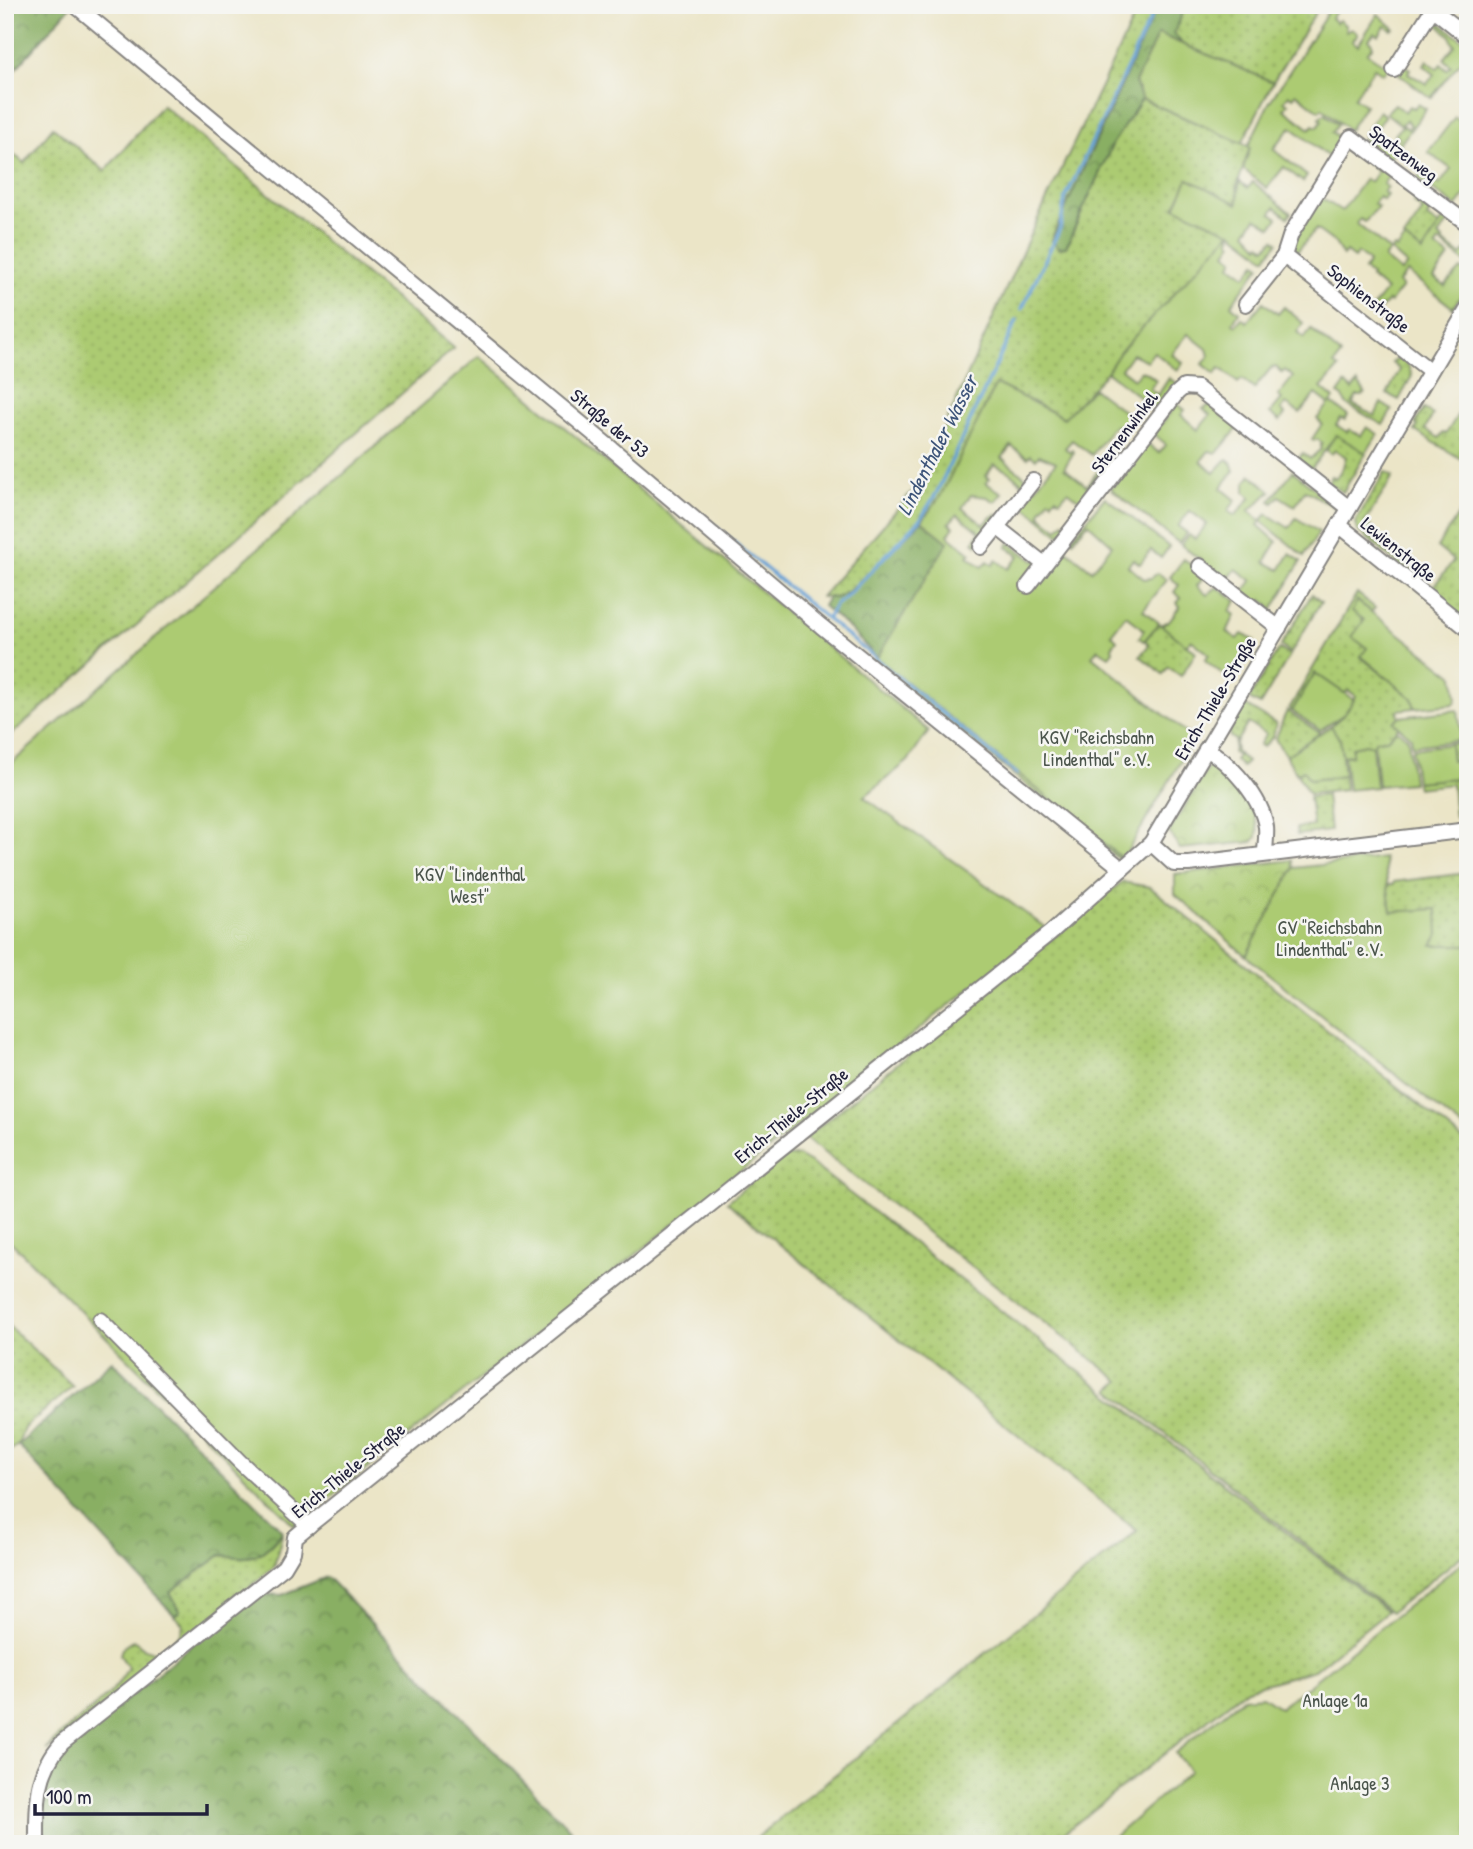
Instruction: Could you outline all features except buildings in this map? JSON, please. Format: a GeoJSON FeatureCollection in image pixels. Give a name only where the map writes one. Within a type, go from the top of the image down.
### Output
{"type":"FeatureCollection","features":[{"type":"Feature","properties":{"kind":"street","name":"Straße der 53"},"geometry":{"type":"LineString","coordinates":[[75,5],[612,449],[821,626],[1122,869]]}},
{"type":"Feature","properties":{"kind":"street"},"geometry":{"type":"LineString","coordinates":[[1394,70],[1432,6],[1468,37]]}},
{"type":"Feature","properties":{"kind":"street","name":"Spatzenweg"},"geometry":{"type":"LineString","coordinates":[[1284,256],[1291,234],[1351,137],[1468,224]]}},
{"type":"Feature","properties":{"kind":"street"},"geometry":{"type":"LineString","coordinates":[[1246,304],[1284,256]]}},
{"type":"Feature","properties":{"kind":"street","name":"Sophienstraße"},"geometry":{"type":"LineString","coordinates":[[1284,256],[1429,370]]}},
{"type":"Feature","properties":{"kind":"street","name":"Erich-Thiele-Straße"},"geometry":{"type":"LineString","coordinates":[[37,1844],[39,1784],[53,1754],[62,1743],[284,1567],[293,1552],[295,1537],[1050,933],[1151,843],[1468,308]]}},
{"type":"Feature","properties":{"kind":"street","name":"Sternenwinkel"},"geometry":{"type":"LineString","coordinates":[[1028,586],[1184,387],[1197,388],[1349,508]]}},
{"type":"Feature","properties":{"kind":"street"},"geometry":{"type":"LineString","coordinates":[[981,547],[1033,481]]}},
{"type":"Feature","properties":{"kind":"street","name":"Lewienstraße"},"geometry":{"type":"LineString","coordinates":[[1339,525],[1468,629]]}},
{"type":"Feature","properties":{"kind":"street"},"geometry":{"type":"LineString","coordinates":[[997,527],[1044,564]]}},
{"type":"Feature","properties":{"kind":"street"},"geometry":{"type":"LineString","coordinates":[[1199,566],[1279,628]]}},
{"type":"Feature","properties":{"kind":"street"},"geometry":{"type":"LineString","coordinates":[[1206,749],[1233,770],[1258,805],[1266,827],[1265,854]]}},
{"type":"Feature","properties":{"kind":"street"},"geometry":{"type":"LineString","coordinates":[[1151,843],[1174,864],[1468,830]]}},
{"type":"Feature","properties":{"kind":"street"},"geometry":{"type":"LineString","coordinates":[[100,1320],[240,1462],[309,1526]]}},
{"type":"Feature","properties":{"kind":"green space"},"geometry":{"type":"Polygon","coordinates":[[[5,5],[71,6],[5,81],[5,5]]]}},
{"type":"Feature","properties":{"kind":"green space"},"geometry":{"type":"Polygon","coordinates":[[[1140,5],[1158,5],[1051,240],[1066,247],[1113,143],[1142,99],[1250,147],[1237,186],[1239,205],[1176,207],[1232,232],[1120,352],[1107,372],[1065,418],[996,384],[941,495],[922,521],[848,592],[836,598],[821,597],[919,484],[1030,235],[1140,5]]]}},
{"type":"Feature","properties":{"kind":"green space"},"geometry":{"type":"Polygon","coordinates":[[[1158,5],[1186,5],[1174,33],[1182,44],[1158,34],[1135,83],[1142,99],[1113,143],[1066,247],[1059,248],[1051,240],[1158,5]]]}},
{"type":"Feature","properties":{"kind":"green space"},"geometry":{"type":"Polygon","coordinates":[[[1186,5],[1320,5],[1273,82],[1182,44],[1174,33],[1186,5]]]}},
{"type":"Feature","properties":{"kind":"green space"},"geometry":{"type":"Polygon","coordinates":[[[1330,5],[1341,5],[1331,18],[1336,23],[1339,20],[1345,25],[1346,31],[1351,28],[1358,34],[1352,41],[1358,45],[1378,14],[1394,28],[1392,30],[1385,26],[1379,35],[1374,33],[1369,39],[1373,46],[1367,53],[1388,67],[1383,74],[1374,68],[1354,98],[1365,105],[1349,130],[1322,108],[1319,111],[1296,93],[1293,98],[1289,95],[1284,101],[1288,104],[1284,109],[1310,129],[1313,125],[1317,127],[1322,121],[1319,118],[1325,114],[1338,124],[1332,132],[1344,138],[1331,159],[1291,127],[1273,149],[1307,176],[1303,182],[1284,167],[1267,188],[1243,169],[1250,148],[1248,146],[1269,103],[1330,5]]]}},
{"type":"Feature","properties":{"kind":"green space"},"geometry":{"type":"Polygon","coordinates":[[[1438,21],[1468,44],[1468,52],[1431,98],[1398,73],[1403,65],[1410,69],[1408,73],[1427,84],[1434,74],[1424,65],[1427,60],[1437,69],[1441,64],[1447,70],[1451,66],[1444,59],[1455,45],[1451,36],[1438,25],[1433,26],[1438,21]]]}},
{"type":"Feature","properties":{"kind":"green space"},"geometry":{"type":"Polygon","coordinates":[[[1158,34],[1273,82],[1242,143],[1142,99],[1135,83],[1158,34]]]}},
{"type":"Feature","properties":{"kind":"green space"},"geometry":{"type":"Polygon","coordinates":[[[1395,104],[1405,112],[1409,106],[1414,108],[1418,104],[1426,109],[1389,159],[1364,140],[1363,136],[1379,111],[1385,116],[1372,133],[1379,142],[1391,149],[1399,138],[1395,135],[1403,125],[1408,129],[1411,125],[1406,120],[1401,125],[1386,113],[1395,104]]]}},
{"type":"Feature","properties":{"kind":"green space"},"geometry":{"type":"Polygon","coordinates":[[[162,105],[454,348],[5,740],[5,147],[24,163],[53,127],[105,171],[162,105]]]}},
{"type":"Feature","properties":{"kind":"green space"},"geometry":{"type":"Polygon","coordinates":[[[1455,117],[1465,126],[1468,124],[1468,192],[1456,207],[1417,178],[1422,173],[1439,185],[1451,169],[1428,152],[1455,117]]]}},
{"type":"Feature","properties":{"kind":"green space"},"geometry":{"type":"Polygon","coordinates":[[[1367,153],[1389,171],[1383,184],[1387,187],[1383,192],[1387,195],[1383,200],[1379,197],[1374,204],[1378,207],[1365,222],[1360,219],[1357,224],[1390,251],[1384,258],[1401,272],[1407,265],[1391,251],[1394,247],[1397,249],[1405,239],[1423,252],[1446,215],[1452,218],[1438,236],[1461,255],[1465,251],[1468,253],[1468,264],[1439,242],[1436,247],[1449,257],[1434,278],[1445,286],[1461,269],[1468,274],[1468,284],[1453,308],[1407,272],[1398,283],[1402,287],[1390,303],[1388,301],[1377,312],[1383,319],[1381,322],[1369,312],[1386,290],[1364,270],[1369,262],[1358,253],[1354,258],[1346,252],[1343,256],[1335,243],[1316,229],[1295,254],[1293,242],[1321,198],[1342,211],[1365,179],[1370,182],[1377,172],[1366,161],[1367,153]]]}},
{"type":"Feature","properties":{"kind":"green space"},"geometry":{"type":"Polygon","coordinates":[[[1188,179],[1238,204],[1239,181],[1248,188],[1253,182],[1291,213],[1288,217],[1275,207],[1271,213],[1278,218],[1271,227],[1256,218],[1246,232],[1259,246],[1261,244],[1266,248],[1274,239],[1278,242],[1266,258],[1232,232],[1230,241],[1233,243],[1226,253],[1234,259],[1231,265],[1246,276],[1256,263],[1260,266],[1231,305],[1239,312],[1233,323],[1236,325],[1242,318],[1247,322],[1263,302],[1278,314],[1284,307],[1303,323],[1297,332],[1304,338],[1311,329],[1341,355],[1334,365],[1339,368],[1321,388],[1334,399],[1331,403],[1348,415],[1345,420],[1341,418],[1336,425],[1361,436],[1367,427],[1378,434],[1366,453],[1336,435],[1311,469],[1298,459],[1303,453],[1310,459],[1321,449],[1322,443],[1312,439],[1322,424],[1317,419],[1329,404],[1316,394],[1300,413],[1286,404],[1281,410],[1285,414],[1280,421],[1270,413],[1282,399],[1278,396],[1293,377],[1285,370],[1282,373],[1276,367],[1271,368],[1254,389],[1242,379],[1238,383],[1220,368],[1215,374],[1203,364],[1209,356],[1207,349],[1188,334],[1172,354],[1183,363],[1177,370],[1154,352],[1147,361],[1132,354],[1121,369],[1134,379],[1140,371],[1147,373],[1156,380],[1150,389],[1158,395],[1169,378],[1177,384],[1157,410],[1107,372],[1120,352],[1231,232],[1175,207],[1188,179]]]}},
{"type":"Feature","properties":{"kind":"green space"},"geometry":{"type":"Polygon","coordinates":[[[1408,185],[1434,204],[1427,218],[1439,226],[1422,253],[1404,238],[1423,211],[1413,203],[1418,197],[1405,187],[1408,185]]]}},
{"type":"Feature","properties":{"kind":"green space","name":"KGV \"Lindenthal West\""},"geometry":{"type":"Polygon","coordinates":[[[479,356],[929,731],[908,761],[864,797],[1046,928],[295,1526],[5,1236],[5,769],[479,356]]]}},
{"type":"Feature","properties":{"kind":"green space"},"geometry":{"type":"Polygon","coordinates":[[[1399,358],[1408,365],[1412,376],[1399,400],[1387,394],[1400,370],[1392,363],[1399,358]]]}},
{"type":"Feature","properties":{"kind":"green space"},"geometry":{"type":"Polygon","coordinates":[[[1358,383],[1365,393],[1357,396],[1352,404],[1375,416],[1381,403],[1392,410],[1383,425],[1346,404],[1338,394],[1345,384],[1352,390],[1358,383]]]}},
{"type":"Feature","properties":{"kind":"green space","name":"KGV \"Reichsbahn Lindenthal\" e.V."},"geometry":{"type":"Polygon","coordinates":[[[996,384],[1064,418],[1093,388],[1134,419],[1124,432],[1116,425],[1112,428],[1092,455],[1072,440],[1065,448],[1070,453],[1072,450],[1074,452],[1064,468],[1087,486],[1098,471],[1103,481],[1094,492],[1090,489],[1084,496],[1088,500],[1085,504],[1068,491],[1060,500],[1056,497],[1052,501],[1049,499],[1040,512],[1041,516],[1058,529],[1064,522],[1068,526],[1060,535],[1022,504],[1056,462],[1039,455],[1036,459],[1030,455],[1028,458],[1011,446],[1002,458],[1029,480],[1025,485],[994,464],[986,476],[989,479],[986,483],[1002,493],[995,502],[987,497],[971,495],[962,508],[984,525],[991,517],[997,514],[999,517],[977,545],[973,542],[980,532],[957,514],[949,523],[954,527],[948,535],[971,553],[968,556],[982,567],[988,561],[993,565],[996,560],[1008,569],[1019,556],[1007,547],[1010,543],[1034,561],[1064,548],[1092,570],[1112,545],[1088,523],[1073,541],[1071,539],[1105,497],[1169,547],[1161,558],[1151,550],[1140,564],[1133,559],[1128,566],[1144,579],[1158,573],[1167,580],[1143,610],[1159,623],[1144,641],[1139,638],[1144,630],[1126,615],[1111,634],[1117,640],[1109,656],[1098,649],[1092,656],[1194,739],[1123,859],[877,658],[948,542],[922,521],[941,495],[996,384]]]}},
{"type":"Feature","properties":{"kind":"green space"},"geometry":{"type":"Polygon","coordinates":[[[1468,398],[1468,463],[1415,431],[1418,426],[1415,424],[1424,409],[1433,415],[1425,429],[1439,438],[1443,433],[1446,434],[1468,398]]]}},
{"type":"Feature","properties":{"kind":"green space"},"geometry":{"type":"Polygon","coordinates":[[[1177,404],[1185,410],[1181,415],[1198,430],[1210,415],[1203,409],[1210,405],[1238,428],[1217,453],[1209,451],[1201,461],[1214,473],[1227,459],[1231,462],[1234,471],[1221,488],[1236,500],[1228,511],[1235,516],[1251,497],[1245,492],[1245,483],[1251,475],[1271,491],[1249,511],[1261,521],[1258,525],[1277,542],[1265,562],[1280,570],[1290,554],[1301,561],[1270,614],[1266,611],[1270,606],[1263,600],[1258,605],[1243,593],[1252,581],[1236,569],[1227,580],[1181,545],[1189,535],[1195,539],[1207,524],[1190,511],[1178,526],[1187,533],[1179,543],[1111,489],[1147,443],[1159,453],[1166,445],[1154,434],[1177,404]]]}},
{"type":"Feature","properties":{"kind":"green space"},"geometry":{"type":"Polygon","coordinates":[[[1336,434],[1366,453],[1343,492],[1328,483],[1331,476],[1336,478],[1346,457],[1335,450],[1332,454],[1326,450],[1336,434]]]}},
{"type":"Feature","properties":{"kind":"green space"},"geometry":{"type":"Polygon","coordinates":[[[1293,471],[1334,507],[1305,490],[1295,506],[1279,496],[1273,503],[1270,501],[1293,471]]]}},
{"type":"Feature","properties":{"kind":"green space"},"geometry":{"type":"Polygon","coordinates":[[[1385,472],[1393,477],[1365,522],[1373,529],[1368,535],[1433,587],[1454,561],[1437,547],[1468,500],[1468,622],[1357,530],[1356,521],[1385,472]]]}},
{"type":"Feature","properties":{"kind":"green space"},"geometry":{"type":"Polygon","coordinates":[[[1267,514],[1289,528],[1296,518],[1319,532],[1304,556],[1261,521],[1267,514]]]}},
{"type":"Feature","properties":{"kind":"green space"},"geometry":{"type":"Polygon","coordinates":[[[922,521],[949,541],[877,658],[851,630],[823,606],[828,597],[836,598],[848,592],[922,521]]]}},
{"type":"Feature","properties":{"kind":"green space"},"geometry":{"type":"Polygon","coordinates":[[[1184,559],[1205,576],[1197,586],[1207,595],[1217,587],[1237,601],[1230,611],[1235,615],[1227,632],[1238,639],[1242,634],[1254,640],[1230,680],[1205,660],[1209,654],[1191,640],[1186,645],[1161,625],[1169,621],[1180,606],[1177,603],[1181,598],[1174,592],[1179,585],[1170,577],[1184,559]]]}},
{"type":"Feature","properties":{"kind":"green space"},"geometry":{"type":"Polygon","coordinates":[[[1357,593],[1375,608],[1371,612],[1358,601],[1364,620],[1367,649],[1361,657],[1412,698],[1415,708],[1398,710],[1399,717],[1394,722],[1399,727],[1387,739],[1377,740],[1372,746],[1366,744],[1352,748],[1352,755],[1342,756],[1340,740],[1331,726],[1344,714],[1356,696],[1349,691],[1344,693],[1315,673],[1292,711],[1289,709],[1357,593]]]}},
{"type":"Feature","properties":{"kind":"green space"},"geometry":{"type":"Polygon","coordinates":[[[1312,594],[1321,602],[1291,653],[1281,646],[1312,594]]]}},
{"type":"Feature","properties":{"kind":"green space"},"geometry":{"type":"Polygon","coordinates":[[[1357,601],[1454,676],[1457,699],[1454,704],[1415,708],[1412,698],[1361,656],[1367,648],[1352,637],[1364,620],[1352,611],[1357,601]]]}},
{"type":"Feature","properties":{"kind":"green space"},"geometry":{"type":"Polygon","coordinates":[[[1159,623],[1196,652],[1181,676],[1168,667],[1163,674],[1140,656],[1149,645],[1145,640],[1159,623]]]}},
{"type":"Feature","properties":{"kind":"green space"},"geometry":{"type":"Polygon","coordinates":[[[1279,649],[1290,655],[1260,705],[1249,699],[1279,649]]]}},
{"type":"Feature","properties":{"kind":"green space"},"geometry":{"type":"Polygon","coordinates":[[[877,658],[1123,859],[1117,858],[872,661],[877,658]]]}},
{"type":"Feature","properties":{"kind":"green space"},"geometry":{"type":"Polygon","coordinates":[[[1315,673],[1354,700],[1344,714],[1320,730],[1292,711],[1315,673]]]}},
{"type":"Feature","properties":{"kind":"green space"},"geometry":{"type":"Polygon","coordinates":[[[1245,705],[1276,724],[1273,737],[1263,747],[1259,745],[1266,734],[1248,723],[1235,744],[1236,752],[1247,762],[1242,767],[1235,760],[1237,756],[1233,753],[1235,740],[1230,737],[1229,732],[1245,705]]]}},
{"type":"Feature","properties":{"kind":"green space"},"geometry":{"type":"Polygon","coordinates":[[[1458,710],[1462,740],[1412,746],[1411,737],[1393,722],[1399,717],[1458,710]]]}},
{"type":"Feature","properties":{"kind":"green space"},"geometry":{"type":"Polygon","coordinates":[[[1287,711],[1320,733],[1286,756],[1275,739],[1287,711]]]}},
{"type":"Feature","properties":{"kind":"green space"},"geometry":{"type":"Polygon","coordinates":[[[1331,726],[1340,740],[1344,776],[1310,780],[1303,770],[1297,774],[1286,756],[1331,726]]]}},
{"type":"Feature","properties":{"kind":"green space"},"geometry":{"type":"Polygon","coordinates":[[[1397,730],[1408,738],[1413,783],[1378,786],[1374,744],[1376,740],[1387,739],[1397,730]]]}},
{"type":"Feature","properties":{"kind":"green space"},"geometry":{"type":"Polygon","coordinates":[[[1468,742],[1468,816],[1455,817],[1452,784],[1417,788],[1416,782],[1466,776],[1452,761],[1450,744],[1468,742]]]}},
{"type":"Feature","properties":{"kind":"green space"},"geometry":{"type":"Polygon","coordinates":[[[1366,744],[1372,746],[1376,787],[1348,790],[1344,756],[1352,755],[1352,747],[1366,744]]]}},
{"type":"Feature","properties":{"kind":"green space"},"geometry":{"type":"Polygon","coordinates":[[[1450,744],[1452,761],[1464,759],[1467,777],[1416,782],[1412,749],[1450,744]]]}},
{"type":"Feature","properties":{"kind":"green space"},"geometry":{"type":"Polygon","coordinates":[[[1211,763],[1229,774],[1245,793],[1255,816],[1257,837],[1252,842],[1180,849],[1169,832],[1211,763]]]}},
{"type":"Feature","properties":{"kind":"green space"},"geometry":{"type":"Polygon","coordinates":[[[1303,769],[1310,780],[1344,776],[1345,790],[1309,794],[1297,774],[1303,769]]]}},
{"type":"Feature","properties":{"kind":"green space"},"geometry":{"type":"Polygon","coordinates":[[[1326,795],[1330,831],[1297,835],[1296,828],[1313,826],[1309,797],[1326,795]]]}},
{"type":"Feature","properties":{"kind":"green space","name":"GV \"Reichsbahn Lindenthal\" e.V."},"geometry":{"type":"Polygon","coordinates":[[[1384,858],[1391,912],[1437,909],[1438,935],[1432,945],[1468,945],[1468,1132],[1246,956],[1294,868],[1384,858]]]}},
{"type":"Feature","properties":{"kind":"green space"},"geometry":{"type":"Polygon","coordinates":[[[1292,860],[1294,868],[1246,956],[1175,894],[1175,874],[1292,860]]]}},
{"type":"Feature","properties":{"kind":"green space"},"geometry":{"type":"Polygon","coordinates":[[[1468,873],[1468,945],[1431,945],[1437,909],[1391,912],[1387,885],[1468,873]]]}},
{"type":"Feature","properties":{"kind":"green space"},"geometry":{"type":"Polygon","coordinates":[[[1122,882],[1150,887],[1468,1144],[1468,1551],[1391,1612],[1110,1390],[1120,1381],[805,1138],[1122,882]]]}},
{"type":"Feature","properties":{"kind":"green space"},"geometry":{"type":"Polygon","coordinates":[[[798,1156],[812,1164],[1387,1611],[1314,1670],[1247,1689],[1050,1844],[749,1844],[1137,1531],[727,1202],[783,1157],[798,1156]]]}},
{"type":"Feature","properties":{"kind":"green space"},"geometry":{"type":"Polygon","coordinates":[[[5,1323],[73,1386],[24,1428],[18,1445],[5,1454],[5,1323]]]}},
{"type":"Feature","properties":{"kind":"green space"},"geometry":{"type":"Polygon","coordinates":[[[112,1361],[283,1531],[263,1552],[250,1557],[221,1555],[170,1592],[180,1611],[175,1616],[18,1445],[112,1361]]]}},
{"type":"Feature","properties":{"kind":"green space"},"geometry":{"type":"Polygon","coordinates":[[[283,1531],[274,1567],[46,1750],[102,1700],[121,1679],[128,1667],[120,1655],[122,1648],[134,1640],[154,1652],[180,1634],[183,1624],[175,1616],[180,1610],[170,1592],[221,1555],[256,1555],[283,1531]]]}},
{"type":"Feature","properties":{"kind":"green space"},"geometry":{"type":"Polygon","coordinates":[[[1468,1558],[1468,1844],[1106,1844],[1190,1771],[1175,1753],[1243,1698],[1262,1696],[1280,1708],[1468,1558]]]}},
{"type":"Feature","properties":{"kind":"green space"},"geometry":{"type":"Polygon","coordinates":[[[327,1577],[584,1844],[43,1844],[46,1787],[62,1754],[196,1641],[261,1594],[282,1595],[327,1577]]]}},
{"type":"Feature","properties":{"kind":"waterway","name":"Lindenthaler Wasser"},"geometry":{"type":"LineString","coordinates":[[1022,309],[1060,228],[1065,199],[1157,5]]}},
{"type":"Feature","properties":{"kind":"waterway","name":"Lindenthaler Wasser"},"geometry":{"type":"LineString","coordinates":[[701,515],[827,619],[835,605],[844,599],[920,520],[937,492],[1017,320]]}},
{"type":"Feature","properties":{"kind":"waterway"},"geometry":{"type":"LineString","coordinates":[[827,619],[1017,774]]}},
{"type":"Feature","properties":{"kind":"park label","name":"Anlage 1a"},"geometry":{"type":"Point","coordinates":[1335,1700]}},
{"type":"Feature","properties":{"kind":"park label","name":"Anlage 3"},"geometry":{"type":"Point","coordinates":[1360,1783]}}]}
